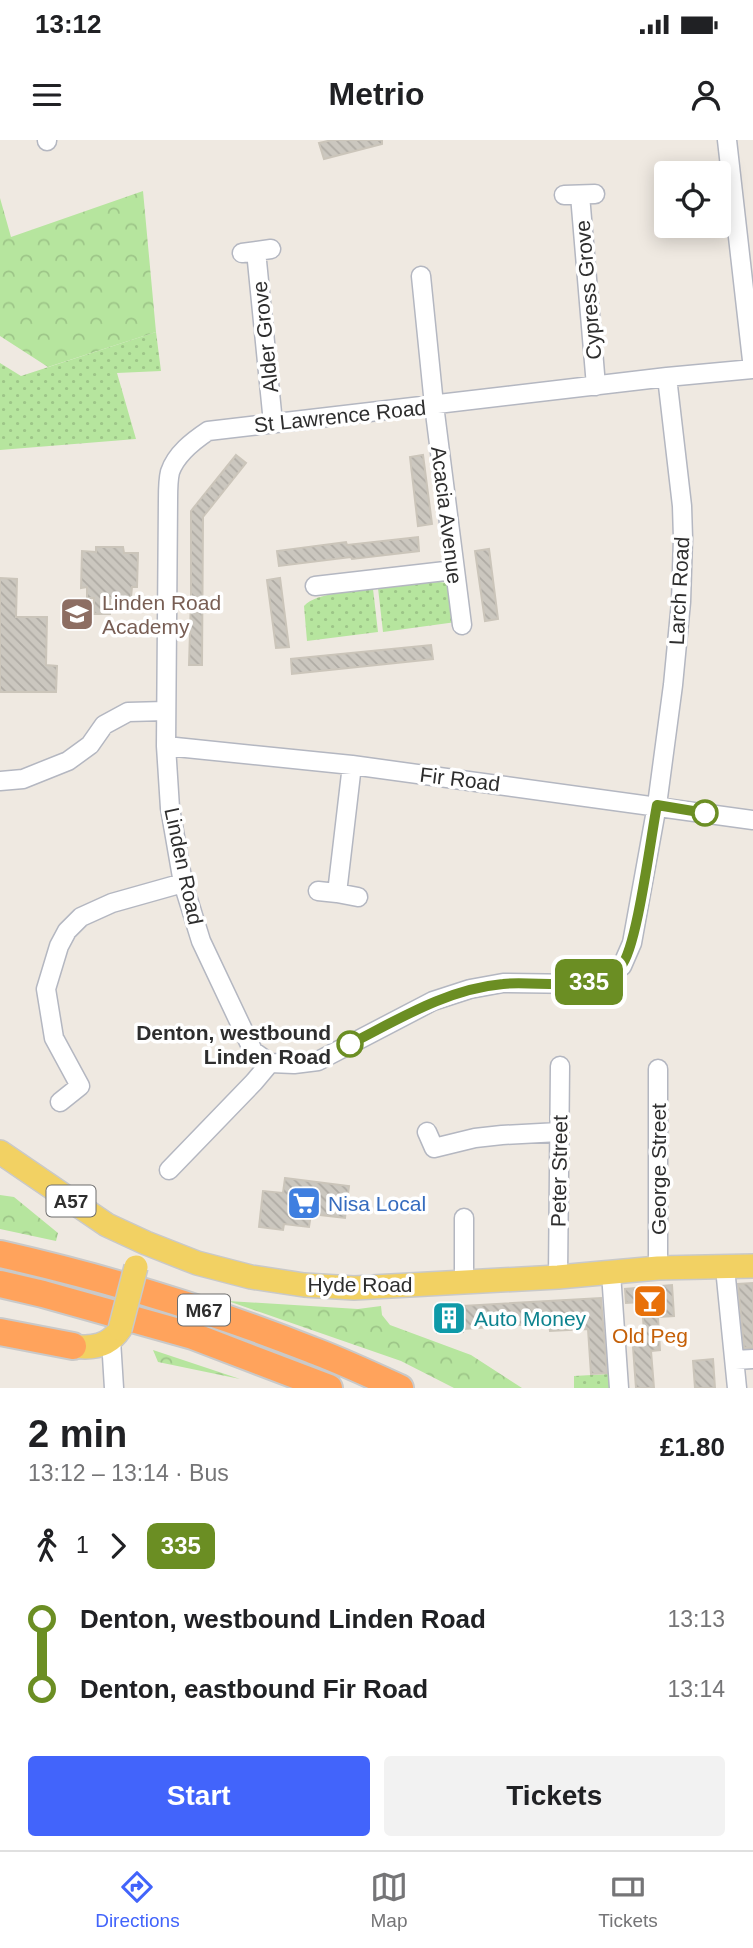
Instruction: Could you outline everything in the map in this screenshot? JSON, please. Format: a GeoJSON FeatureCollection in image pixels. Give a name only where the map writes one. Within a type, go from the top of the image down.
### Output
{"type":"FeatureCollection","features":[{"type":"Feature","properties":{"kind":"highway","name":"M67"},"geometry":{"type":"LineString","coordinates":[[0,1254],[187,1304],[312,1350],[400,1388]]}},
{"type":"Feature","properties":{"kind":"highway","name":"M67"},"geometry":{"type":"LineString","coordinates":[[0,1284],[43,1293],[193,1336],[329,1388]]}},
{"type":"Feature","properties":{"kind":"highway"},"geometry":{"type":"LineString","coordinates":[[0,1332],[73,1346]]}},
{"type":"Feature","properties":{"kind":"main road","name":"Hyde Road"},"geometry":{"type":"LineString","coordinates":[[0,1152],[107,1225],[197,1263],[251,1277],[304,1285],[354,1288],[558,1277],[657,1268],[753,1266]]}},
{"type":"Feature","properties":{"kind":"main road"},"geometry":{"type":"LineString","coordinates":[[73,1346],[94,1347],[115,1334],[146,1243]]}},
{"type":"Feature","properties":{"kind":"street"},"geometry":{"type":"LineString","coordinates":[[727,140],[753,369]]}},
{"type":"Feature","properties":{"kind":"street","name":"Cypress Grove"},"geometry":{"type":"LineString","coordinates":[[579,195],[596,386]]}},
{"type":"Feature","properties":{"kind":"street","name":"Alder Grove"},"geometry":{"type":"LineString","coordinates":[[256,251],[273,423]]}},
{"type":"Feature","properties":{"kind":"street","name":"Acacia Avenue"},"geometry":{"type":"LineString","coordinates":[[421,276],[433,405],[462,625]]}},
{"type":"Feature","properties":{"kind":"street","name":"St Lawrence Road"},"geometry":{"type":"LineString","coordinates":[[165,704],[170,471],[193,440],[208,431],[753,369]]}},
{"type":"Feature","properties":{"kind":"street","name":"Larch Road"},"geometry":{"type":"LineString","coordinates":[[657,805],[681,602],[683,538],[682,506],[667,377]]}},
{"type":"Feature","properties":{"kind":"street"},"geometry":{"type":"LineString","coordinates":[[315,586],[454,570]]}},
{"type":"Feature","properties":{"kind":"street"},"geometry":{"type":"LineString","coordinates":[[0,781],[23,779],[68,761],[90,745],[104,725],[128,712],[165,704]]}},
{"type":"Feature","properties":{"kind":"street","name":"Linden Road"},"geometry":{"type":"LineString","coordinates":[[165,704],[170,808],[184,883],[201,941],[233,1012],[253,1051],[270,1063]]}},
{"type":"Feature","properties":{"kind":"street","name":"Fir Road"},"geometry":{"type":"LineString","coordinates":[[166,746],[352,765],[753,820]]}},
{"type":"Feature","properties":{"kind":"street"},"geometry":{"type":"LineString","coordinates":[[337,893],[352,765]]}},
{"type":"Feature","properties":{"kind":"street"},"geometry":{"type":"LineString","coordinates":[[169,1170],[270,1063],[318,1061],[433,1001],[470,989],[503,984],[583,984],[603,979],[622,966],[632,943],[657,805]]}},
{"type":"Feature","properties":{"kind":"street"},"geometry":{"type":"LineString","coordinates":[[60,1102],[80,1086],[54,1038],[46,989],[59,946],[67,931],[81,917],[112,903],[184,883]]}},
{"type":"Feature","properties":{"kind":"street"},"geometry":{"type":"LineString","coordinates":[[318,891],[358,897]]}},
{"type":"Feature","properties":{"kind":"street","name":"Peter Street"},"geometry":{"type":"LineString","coordinates":[[558,1277],[560,1066]]}},
{"type":"Feature","properties":{"kind":"street","name":"George Street"},"geometry":{"type":"LineString","coordinates":[[657,1268],[658,1069]]}},
{"type":"Feature","properties":{"kind":"street"},"geometry":{"type":"LineString","coordinates":[[427,1132],[434,1148],[502,1135],[559,1132]]}},
{"type":"Feature","properties":{"kind":"street"},"geometry":{"type":"LineString","coordinates":[[464,1218],[464,1283]]}},
{"type":"Feature","properties":{"kind":"street"},"geometry":{"type":"LineString","coordinates":[[725,1268],[744,1360],[737,1388]]}},
{"type":"Feature","properties":{"kind":"street"},"geometry":{"type":"LineString","coordinates":[[611,1273],[620,1388]]}},
{"type":"Feature","properties":{"kind":"street"},"geometry":{"type":"LineString","coordinates":[[114,1388],[115,1334]]}},
{"type":"Feature","properties":{"kind":"green space"},"geometry":{"type":"Polygon","coordinates":[[[143,191],[156,332],[48,367],[0,336],[0,198],[11,237],[143,191]]]}},
{"type":"Feature","properties":{"kind":"green space"},"geometry":{"type":"Polygon","coordinates":[[[156,332],[161,371],[117,373],[136,439],[0,450],[0,363],[21,376],[156,332]]]}},
{"type":"Feature","properties":{"kind":"green space"},"geometry":{"type":"Polygon","coordinates":[[[447,583],[450,590],[456,622],[383,632],[378,588],[447,583]]]}},
{"type":"Feature","properties":{"kind":"green space"},"geometry":{"type":"Polygon","coordinates":[[[373,589],[378,632],[307,641],[304,606],[310,601],[327,595],[373,589]]]}},
{"type":"Feature","properties":{"kind":"green space"},"geometry":{"type":"Polygon","coordinates":[[[0,1195],[14,1197],[58,1233],[56,1241],[0,1229],[0,1195]]]}},
{"type":"Feature","properties":{"kind":"green space"},"geometry":{"type":"Polygon","coordinates":[[[228,1301],[358,1309],[381,1306],[382,1315],[390,1325],[471,1355],[522,1388],[454,1388],[401,1361],[228,1301]]]}},
{"type":"Feature","properties":{"kind":"green space"},"geometry":{"type":"Polygon","coordinates":[[[153,1350],[240,1379],[158,1362],[153,1350]]]}},
{"type":"Feature","properties":{"kind":"green space"},"geometry":{"type":"Polygon","coordinates":[[[609,1374],[610,1388],[574,1388],[574,1376],[609,1374]]]}},
{"type":"Feature","properties":{"kind":"building"},"geometry":{"type":"Polygon","coordinates":[[[332,140],[382,140],[382,144],[324,159],[319,143],[332,140]]]}},
{"type":"Feature","properties":{"kind":"building"},"geometry":{"type":"Polygon","coordinates":[[[236,455],[246,463],[203,517],[202,665],[189,665],[191,511],[236,455]]]}},
{"type":"Feature","properties":{"kind":"building"},"geometry":{"type":"Polygon","coordinates":[[[423,455],[432,524],[418,526],[410,457],[423,455]]]}},
{"type":"Feature","properties":{"kind":"building"},"geometry":{"type":"Polygon","coordinates":[[[418,537],[419,551],[279,566],[277,551],[346,542],[347,545],[418,537]]]}},
{"type":"Feature","properties":{"kind":"building"},"geometry":{"type":"Polygon","coordinates":[[[96,547],[123,547],[124,553],[138,553],[137,587],[132,587],[131,597],[110,598],[110,614],[94,614],[94,598],[87,598],[87,587],[81,588],[82,551],[96,552],[96,547]]]}},
{"type":"Feature","properties":{"kind":"building"},"geometry":{"type":"Polygon","coordinates":[[[489,549],[498,619],[485,621],[475,551],[489,549]]]}},
{"type":"Feature","properties":{"kind":"building"},"geometry":{"type":"Polygon","coordinates":[[[0,578],[17,579],[16,617],[47,617],[46,665],[57,666],[56,692],[0,692],[0,578]]]}},
{"type":"Feature","properties":{"kind":"building"},"geometry":{"type":"Polygon","coordinates":[[[280,578],[289,647],[276,648],[267,580],[280,578]]]}},
{"type":"Feature","properties":{"kind":"building"},"geometry":{"type":"Polygon","coordinates":[[[431,645],[433,659],[292,674],[291,659],[431,645]]]}},
{"type":"Feature","properties":{"kind":"building","name":"Nisa Local"},"geometry":{"type":"Polygon","coordinates":[[[285,1178],[349,1186],[345,1218],[311,1214],[309,1227],[284,1224],[283,1230],[259,1227],[263,1191],[283,1193],[285,1178]]]}},
{"type":"Feature","properties":{"kind":"building"},"geometry":{"type":"Polygon","coordinates":[[[753,1283],[753,1348],[744,1348],[738,1284],[753,1283]]]}},
{"type":"Feature","properties":{"kind":"building"},"geometry":{"type":"Polygon","coordinates":[[[672,1285],[674,1316],[658,1317],[660,1350],[651,1351],[654,1388],[636,1388],[632,1333],[644,1333],[642,1302],[626,1303],[625,1289],[672,1285]]]}},
{"type":"Feature","properties":{"kind":"building"},"geometry":{"type":"Polygon","coordinates":[[[601,1298],[607,1373],[591,1374],[588,1329],[550,1331],[549,1323],[437,1333],[436,1304],[461,1303],[462,1306],[601,1298]]]}},
{"type":"Feature","properties":{"kind":"building"},"geometry":{"type":"Polygon","coordinates":[[[713,1359],[715,1388],[695,1388],[693,1361],[713,1359]]]}},
{"type":"Feature","properties":{"kind":"bus line","name":"335"},"geometry":{"type":"LineString","coordinates":[[350,1044],[433,1001],[470,989],[503,984],[583,984],[603,979],[622,966],[632,943],[657,805],[705,813]]}},
{"type":"Feature","properties":{"kind":"place","name":"Linden Road Academy"},"geometry":{"type":"Point","coordinates":[77,614]}},
{"type":"Feature","properties":{"kind":"place","name":"Denton, westbound Linden Road"},"geometry":{"type":"Point","coordinates":[350,1044]}},
{"type":"Feature","properties":{"kind":"place","name":"Nisa Local"},"geometry":{"type":"Point","coordinates":[304,1203]}},
{"type":"Feature","properties":{"kind":"place","name":"Old Peg"},"geometry":{"type":"Point","coordinates":[650,1301]}},
{"type":"Feature","properties":{"kind":"place","name":"Auto Money"},"geometry":{"type":"Point","coordinates":[449,1318]}}]}
